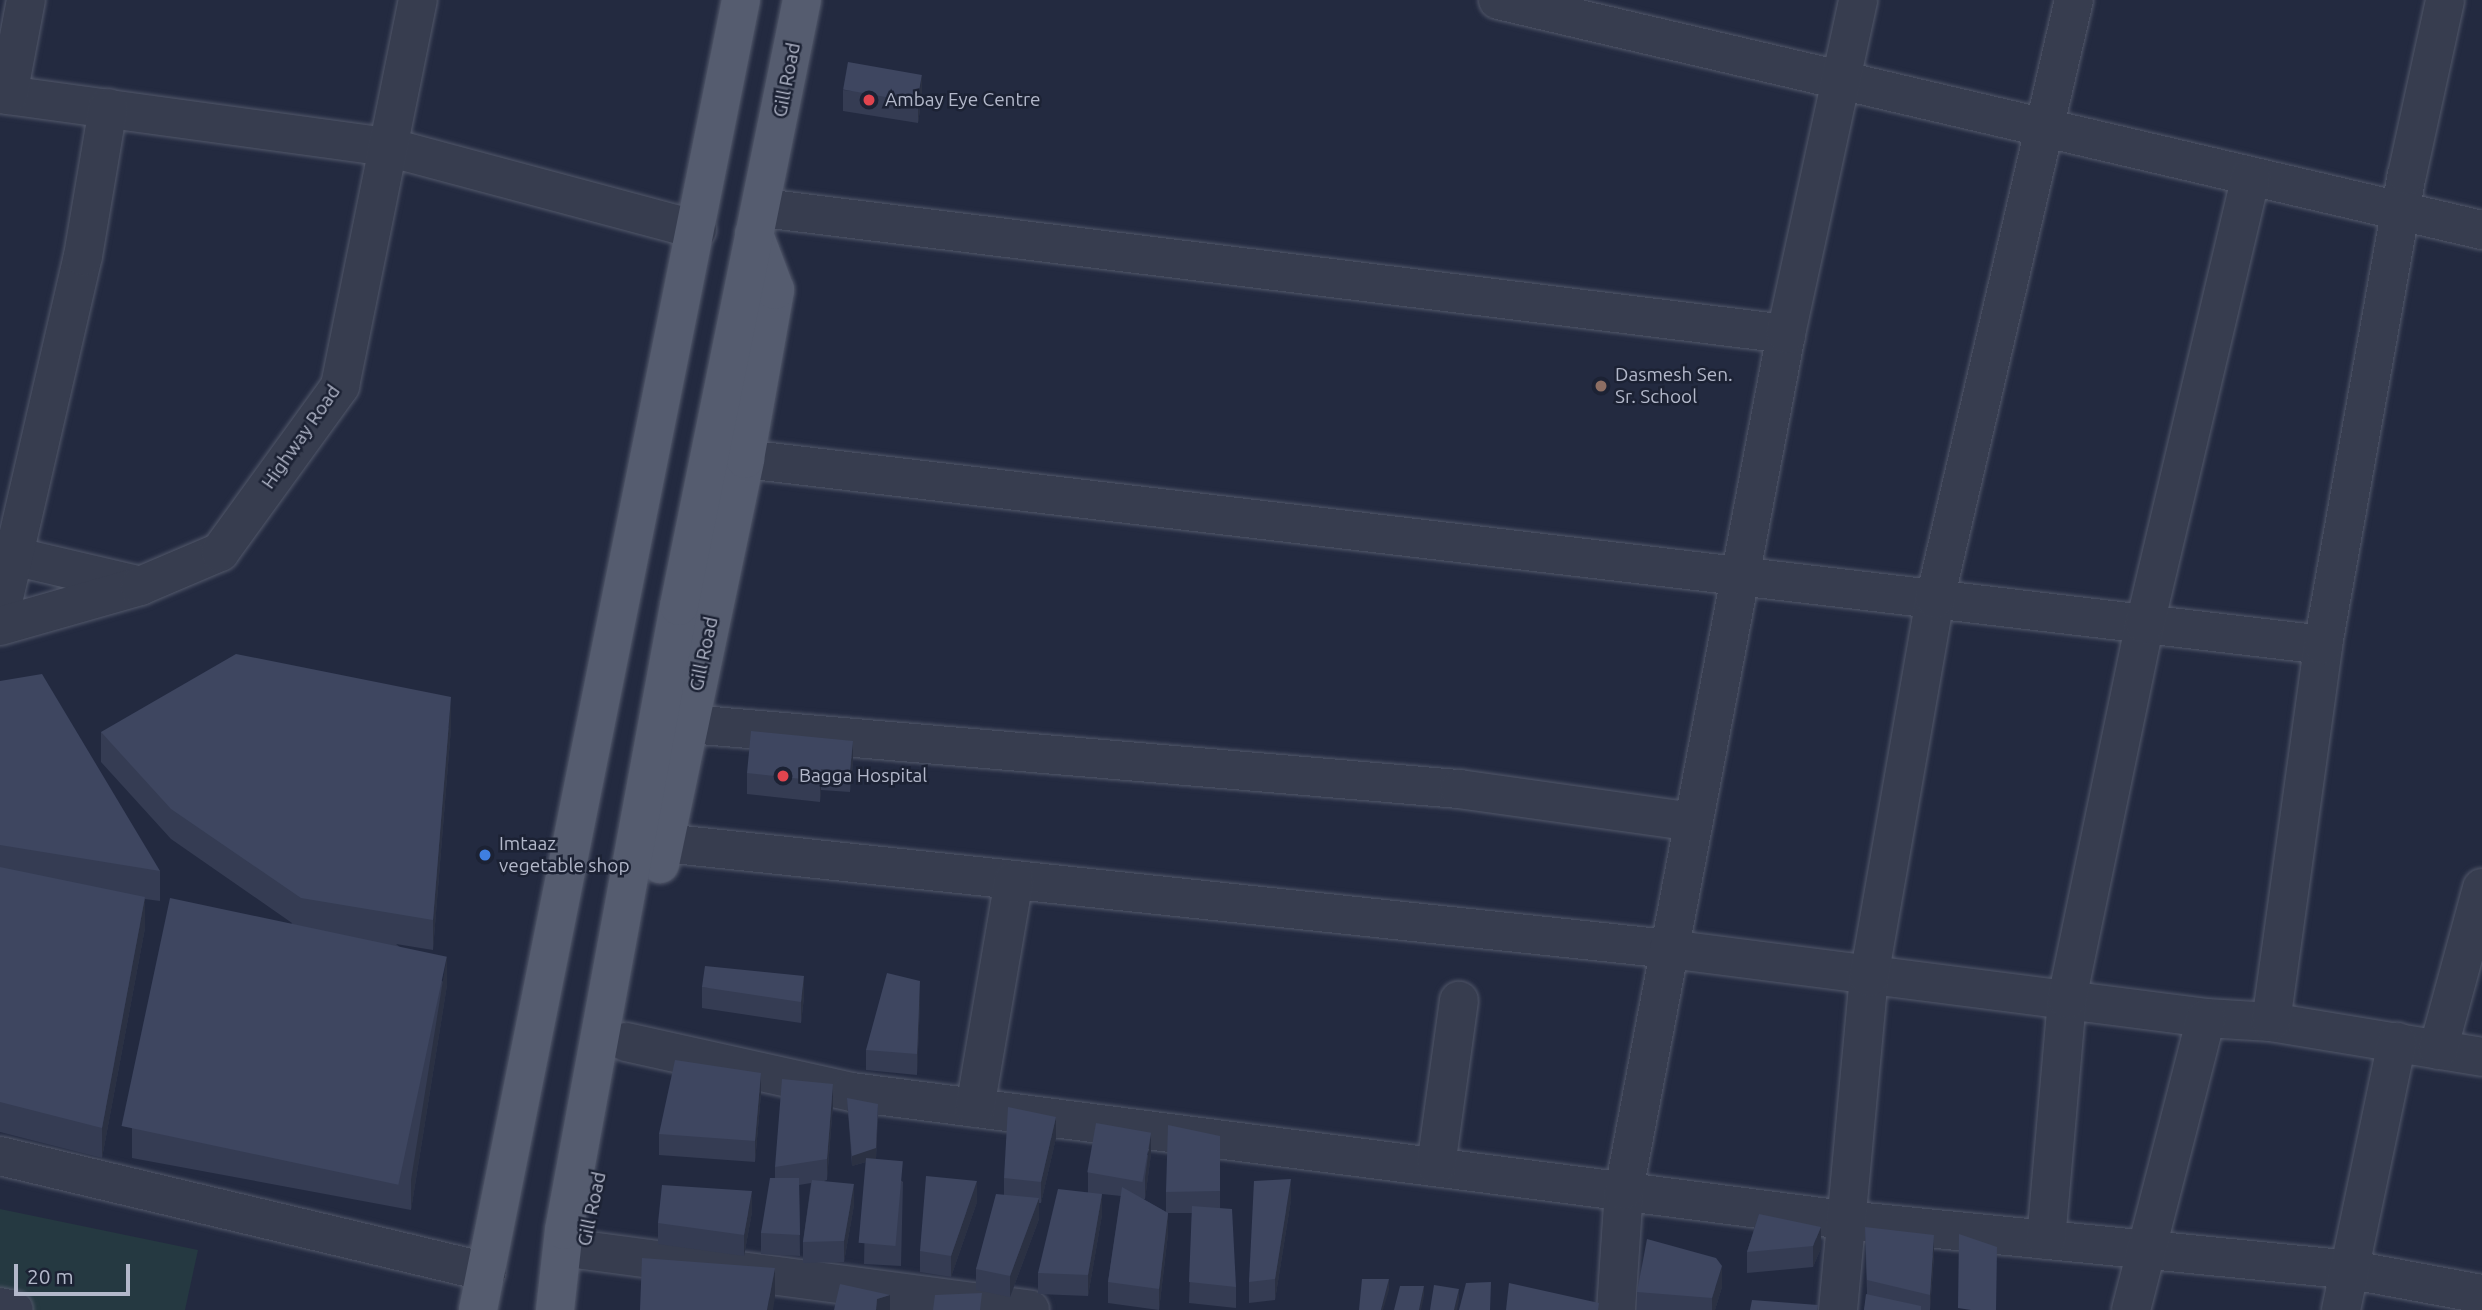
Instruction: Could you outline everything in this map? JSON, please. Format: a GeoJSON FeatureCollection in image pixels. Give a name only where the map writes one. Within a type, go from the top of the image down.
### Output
{"type":"FeatureCollection","features":[{"type":"Feature","properties":{"kind":"main road"},"geometry":{"type":"LineString","coordinates":[[478,1310],[697,230],[741,0]]}},
{"type":"Feature","properties":{"kind":"main road","name":"Gill Road"},"geometry":{"type":"LineString","coordinates":[[573,1310],[664,843],[745,459],[775,289],[759,221],[802,0]]}},
{"type":"Feature","properties":{"kind":"main road"},"geometry":{"type":"LineString","coordinates":[[555,1310],[564,1230],[741,290],[759,221]]}},
{"type":"Feature","properties":{"kind":"street"},"geometry":{"type":"LineString","coordinates":[[26,0],[4,94],[388,147],[697,230]]}},
{"type":"Feature","properties":{"kind":"street","name":"Highway Road"},"geometry":{"type":"LineString","coordinates":[[0,626],[140,586],[219,552],[340,386],[418,0]]}},
{"type":"Feature","properties":{"kind":"street"},"geometry":{"type":"LineString","coordinates":[[1497,0],[2482,230]]}},
{"type":"Feature","properties":{"kind":"street"},"geometry":{"type":"LineString","coordinates":[[1616,1310],[1624,1190],[1786,334],[1858,0]]}},
{"type":"Feature","properties":{"kind":"street"},"geometry":{"type":"LineString","coordinates":[[1838,1310],[1869,974],[1935,599],[2074,0]]}},
{"type":"Feature","properties":{"kind":"street"},"geometry":{"type":"LineString","coordinates":[[2271,1022],[2323,645],[2400,211],[2445,0]]}},
{"type":"Feature","properties":{"kind":"street"},"geometry":{"type":"LineString","coordinates":[[0,615],[7,555],[83,256],[108,108]]}},
{"type":"Feature","properties":{"kind":"street"},"geometry":{"type":"LineString","coordinates":[[2046,1240],[2067,999],[2145,624],[2251,176]]}},
{"type":"Feature","properties":{"kind":"street"},"geometry":{"type":"LineString","coordinates":[[759,221],[1786,334]]}},
{"type":"Feature","properties":{"kind":"street"},"geometry":{"type":"LineString","coordinates":[[745,459],[2323,645]]}},
{"type":"Feature","properties":{"kind":"street"},"geometry":{"type":"LineString","coordinates":[[7,555],[140,586]]}},
{"type":"Feature","properties":{"kind":"street"},"geometry":{"type":"LineString","coordinates":[[689,724],[1459,789],[1693,822]]}},
{"type":"Feature","properties":{"kind":"street"},"geometry":{"type":"LineString","coordinates":[[664,843],[1669,948],[2206,1018],[2271,1022],[2482,1057]]}},
{"type":"Feature","properties":{"kind":"street"},"geometry":{"type":"LineString","coordinates":[[975,1108],[1014,880]]}},
{"type":"Feature","properties":{"kind":"street"},"geometry":{"type":"LineString","coordinates":[[2438,1049],[2482,888]]}},
{"type":"Feature","properties":{"kind":"street"},"geometry":{"type":"LineString","coordinates":[[1436,1167],[1459,1001]]}},
{"type":"Feature","properties":{"kind":"street"},"geometry":{"type":"LineString","coordinates":[[2131,1310],[2206,1018]]}},
{"type":"Feature","properties":{"kind":"street"},"geometry":{"type":"LineString","coordinates":[[626,1042],[852,1092],[1845,1220],[2352,1270],[2482,1294]]}},
{"type":"Feature","properties":{"kind":"street"},"geometry":{"type":"LineString","coordinates":[[2342,1310],[2397,1042]]}},
{"type":"Feature","properties":{"kind":"street"},"geometry":{"type":"LineString","coordinates":[[0,1156],[486,1272]]}},
{"type":"Feature","properties":{"kind":"street"},"geometry":{"type":"LineString","coordinates":[[583,1250],[1030,1310]]}},
{"type":"Feature","properties":{"kind":"street"},"geometry":{"type":"LineString","coordinates":[[0,1307],[14,1310]]}},
{"type":"Feature","properties":{"kind":"shaded area"},"geometry":{"type":"Polygon","coordinates":[[[0,1209],[198,1250],[185,1310],[0,1310],[0,1209]]]}},
{"type":"Feature","properties":{"kind":"building"},"geometry":{"type":"Polygon","coordinates":[[[848,62],[922,75],[917,103],[843,90],[848,62]]]}},
{"type":"Feature","properties":{"kind":"building"},"geometry":{"type":"Polygon","coordinates":[[[236,654],[451,697],[433,920],[301,898],[171,809],[101,732],[236,654]]]}},
{"type":"Feature","properties":{"kind":"building"},"geometry":{"type":"Polygon","coordinates":[[[42,674],[160,871],[0,845],[0,681],[42,674]]]}},
{"type":"Feature","properties":{"kind":"building"},"geometry":{"type":"Polygon","coordinates":[[[751,731],[853,741],[850,771],[821,769],[820,781],[747,773],[751,731]]]}},
{"type":"Feature","properties":{"kind":"building"},"geometry":{"type":"Polygon","coordinates":[[[0,867],[145,897],[102,1128],[0,1102],[0,867]]]}},
{"type":"Feature","properties":{"kind":"building"},"geometry":{"type":"Polygon","coordinates":[[[170,898],[447,957],[398,1185],[122,1126],[170,898]]]}},
{"type":"Feature","properties":{"kind":"building"},"geometry":{"type":"Polygon","coordinates":[[[705,966],[804,976],[801,1002],[702,987],[705,966]]]}},
{"type":"Feature","properties":{"kind":"building"},"geometry":{"type":"Polygon","coordinates":[[[887,973],[920,981],[917,1054],[866,1050],[887,973]]]}},
{"type":"Feature","properties":{"kind":"building"},"geometry":{"type":"Polygon","coordinates":[[[675,1060],[761,1073],[755,1141],[659,1134],[675,1060]]]}},
{"type":"Feature","properties":{"kind":"building"},"geometry":{"type":"Polygon","coordinates":[[[782,1079],[833,1084],[827,1159],[775,1167],[782,1079]]]}},
{"type":"Feature","properties":{"kind":"building"},"geometry":{"type":"Polygon","coordinates":[[[847,1098],[878,1104],[876,1148],[852,1156],[847,1098]]]}},
{"type":"Feature","properties":{"kind":"building"},"geometry":{"type":"Polygon","coordinates":[[[1008,1107],[1056,1117],[1041,1182],[1004,1178],[1008,1107]]]}},
{"type":"Feature","properties":{"kind":"building"},"geometry":{"type":"Polygon","coordinates":[[[1096,1123],[1151,1133],[1142,1182],[1087,1172],[1096,1123]]]}},
{"type":"Feature","properties":{"kind":"building"},"geometry":{"type":"Polygon","coordinates":[[[1168,1125],[1220,1136],[1220,1191],[1166,1192],[1168,1125]]]}},
{"type":"Feature","properties":{"kind":"building"},"geometry":{"type":"Polygon","coordinates":[[[866,1158],[903,1161],[895,1246],[859,1243],[866,1158]]]}},
{"type":"Feature","properties":{"kind":"building"},"geometry":{"type":"Polygon","coordinates":[[[926,1176],[977,1181],[951,1256],[920,1251],[926,1176]]]}},
{"type":"Feature","properties":{"kind":"building"},"geometry":{"type":"Polygon","coordinates":[[[770,1178],[799,1178],[800,1235],[761,1233],[770,1178]]]}},
{"type":"Feature","properties":{"kind":"building"},"geometry":{"type":"Polygon","coordinates":[[[1291,1179],[1275,1279],[1249,1282],[1254,1181],[1291,1179]]]}},
{"type":"Feature","properties":{"kind":"building"},"geometry":{"type":"Polygon","coordinates":[[[812,1180],[854,1184],[844,1241],[803,1242],[812,1180]]]}},
{"type":"Feature","properties":{"kind":"building"},"geometry":{"type":"Polygon","coordinates":[[[662,1185],[752,1191],[744,1235],[658,1223],[662,1185]]]}},
{"type":"Feature","properties":{"kind":"building"},"geometry":{"type":"Polygon","coordinates":[[[1122,1187],[1168,1213],[1159,1289],[1108,1282],[1122,1187]]]}},
{"type":"Feature","properties":{"kind":"building"},"geometry":{"type":"Polygon","coordinates":[[[1058,1189],[1102,1194],[1088,1275],[1038,1273],[1058,1189]]]}},
{"type":"Feature","properties":{"kind":"building"},"geometry":{"type":"Polygon","coordinates":[[[996,1194],[1039,1198],[1010,1276],[976,1269],[996,1194]]]}},
{"type":"Feature","properties":{"kind":"building"},"geometry":{"type":"Polygon","coordinates":[[[1192,1206],[1232,1209],[1236,1287],[1189,1282],[1192,1206]]]}},
{"type":"Feature","properties":{"kind":"building"},"geometry":{"type":"Polygon","coordinates":[[[1759,1214],[1821,1227],[1813,1246],[1747,1252],[1759,1214]]]}},
{"type":"Feature","properties":{"kind":"building"},"geometry":{"type":"Polygon","coordinates":[[[1865,1227],[1934,1235],[1930,1295],[1867,1280],[1865,1227]]]}},
{"type":"Feature","properties":{"kind":"building"},"geometry":{"type":"Polygon","coordinates":[[[1959,1234],[1997,1247],[1996,1310],[1958,1308],[1959,1234]]]}},
{"type":"Feature","properties":{"kind":"building"},"geometry":{"type":"Polygon","coordinates":[[[1647,1239],[1716,1258],[1722,1266],[1712,1298],[1637,1292],[1647,1239]]]}},
{"type":"Feature","properties":{"kind":"building"},"geometry":{"type":"Polygon","coordinates":[[[642,1258],[775,1268],[767,1310],[640,1310],[642,1258]]]}},
{"type":"Feature","properties":{"kind":"building"},"geometry":{"type":"Polygon","coordinates":[[[1362,1279],[1389,1279],[1381,1310],[1359,1310],[1362,1279]]]}},
{"type":"Feature","properties":{"kind":"building"},"geometry":{"type":"Polygon","coordinates":[[[1491,1282],[1490,1310],[1459,1310],[1466,1283],[1491,1282]]]}},
{"type":"Feature","properties":{"kind":"building"},"geometry":{"type":"Polygon","coordinates":[[[1509,1283],[1599,1303],[1598,1310],[1506,1310],[1509,1283]]]}},
{"type":"Feature","properties":{"kind":"building"},"geometry":{"type":"Polygon","coordinates":[[[840,1284],[890,1295],[877,1299],[876,1310],[834,1310],[840,1284]]]}},
{"type":"Feature","properties":{"kind":"building"},"geometry":{"type":"Polygon","coordinates":[[[1434,1285],[1459,1289],[1454,1310],[1430,1310],[1434,1285]]]}},
{"type":"Feature","properties":{"kind":"building"},"geometry":{"type":"Polygon","coordinates":[[[1400,1286],[1424,1286],[1419,1310],[1394,1310],[1400,1286]]]}},
{"type":"Feature","properties":{"kind":"building"},"geometry":{"type":"Polygon","coordinates":[[[982,1293],[980,1310],[933,1310],[935,1295],[982,1293]]]}},
{"type":"Feature","properties":{"kind":"building"},"geometry":{"type":"Polygon","coordinates":[[[1866,1294],[1921,1306],[1921,1310],[1864,1310],[1866,1294]]]}},
{"type":"Feature","properties":{"kind":"building"},"geometry":{"type":"Polygon","coordinates":[[[1752,1300],[1818,1305],[1817,1310],[1750,1310],[1752,1300]]]}},
{"type":"Feature","properties":{"kind":"place","name":"Ambay Eye Centre"},"geometry":{"type":"Point","coordinates":[869,100]}},
{"type":"Feature","properties":{"kind":"place","name":"Dasmesh Sen. Sr. School"},"geometry":{"type":"Point","coordinates":[1601,386]}},
{"type":"Feature","properties":{"kind":"place","name":"Bagga Hospital"},"geometry":{"type":"Point","coordinates":[783,776]}},
{"type":"Feature","properties":{"kind":"place","name":"Imtaaz vegetable shop"},"geometry":{"type":"Point","coordinates":[485,855]}}]}
